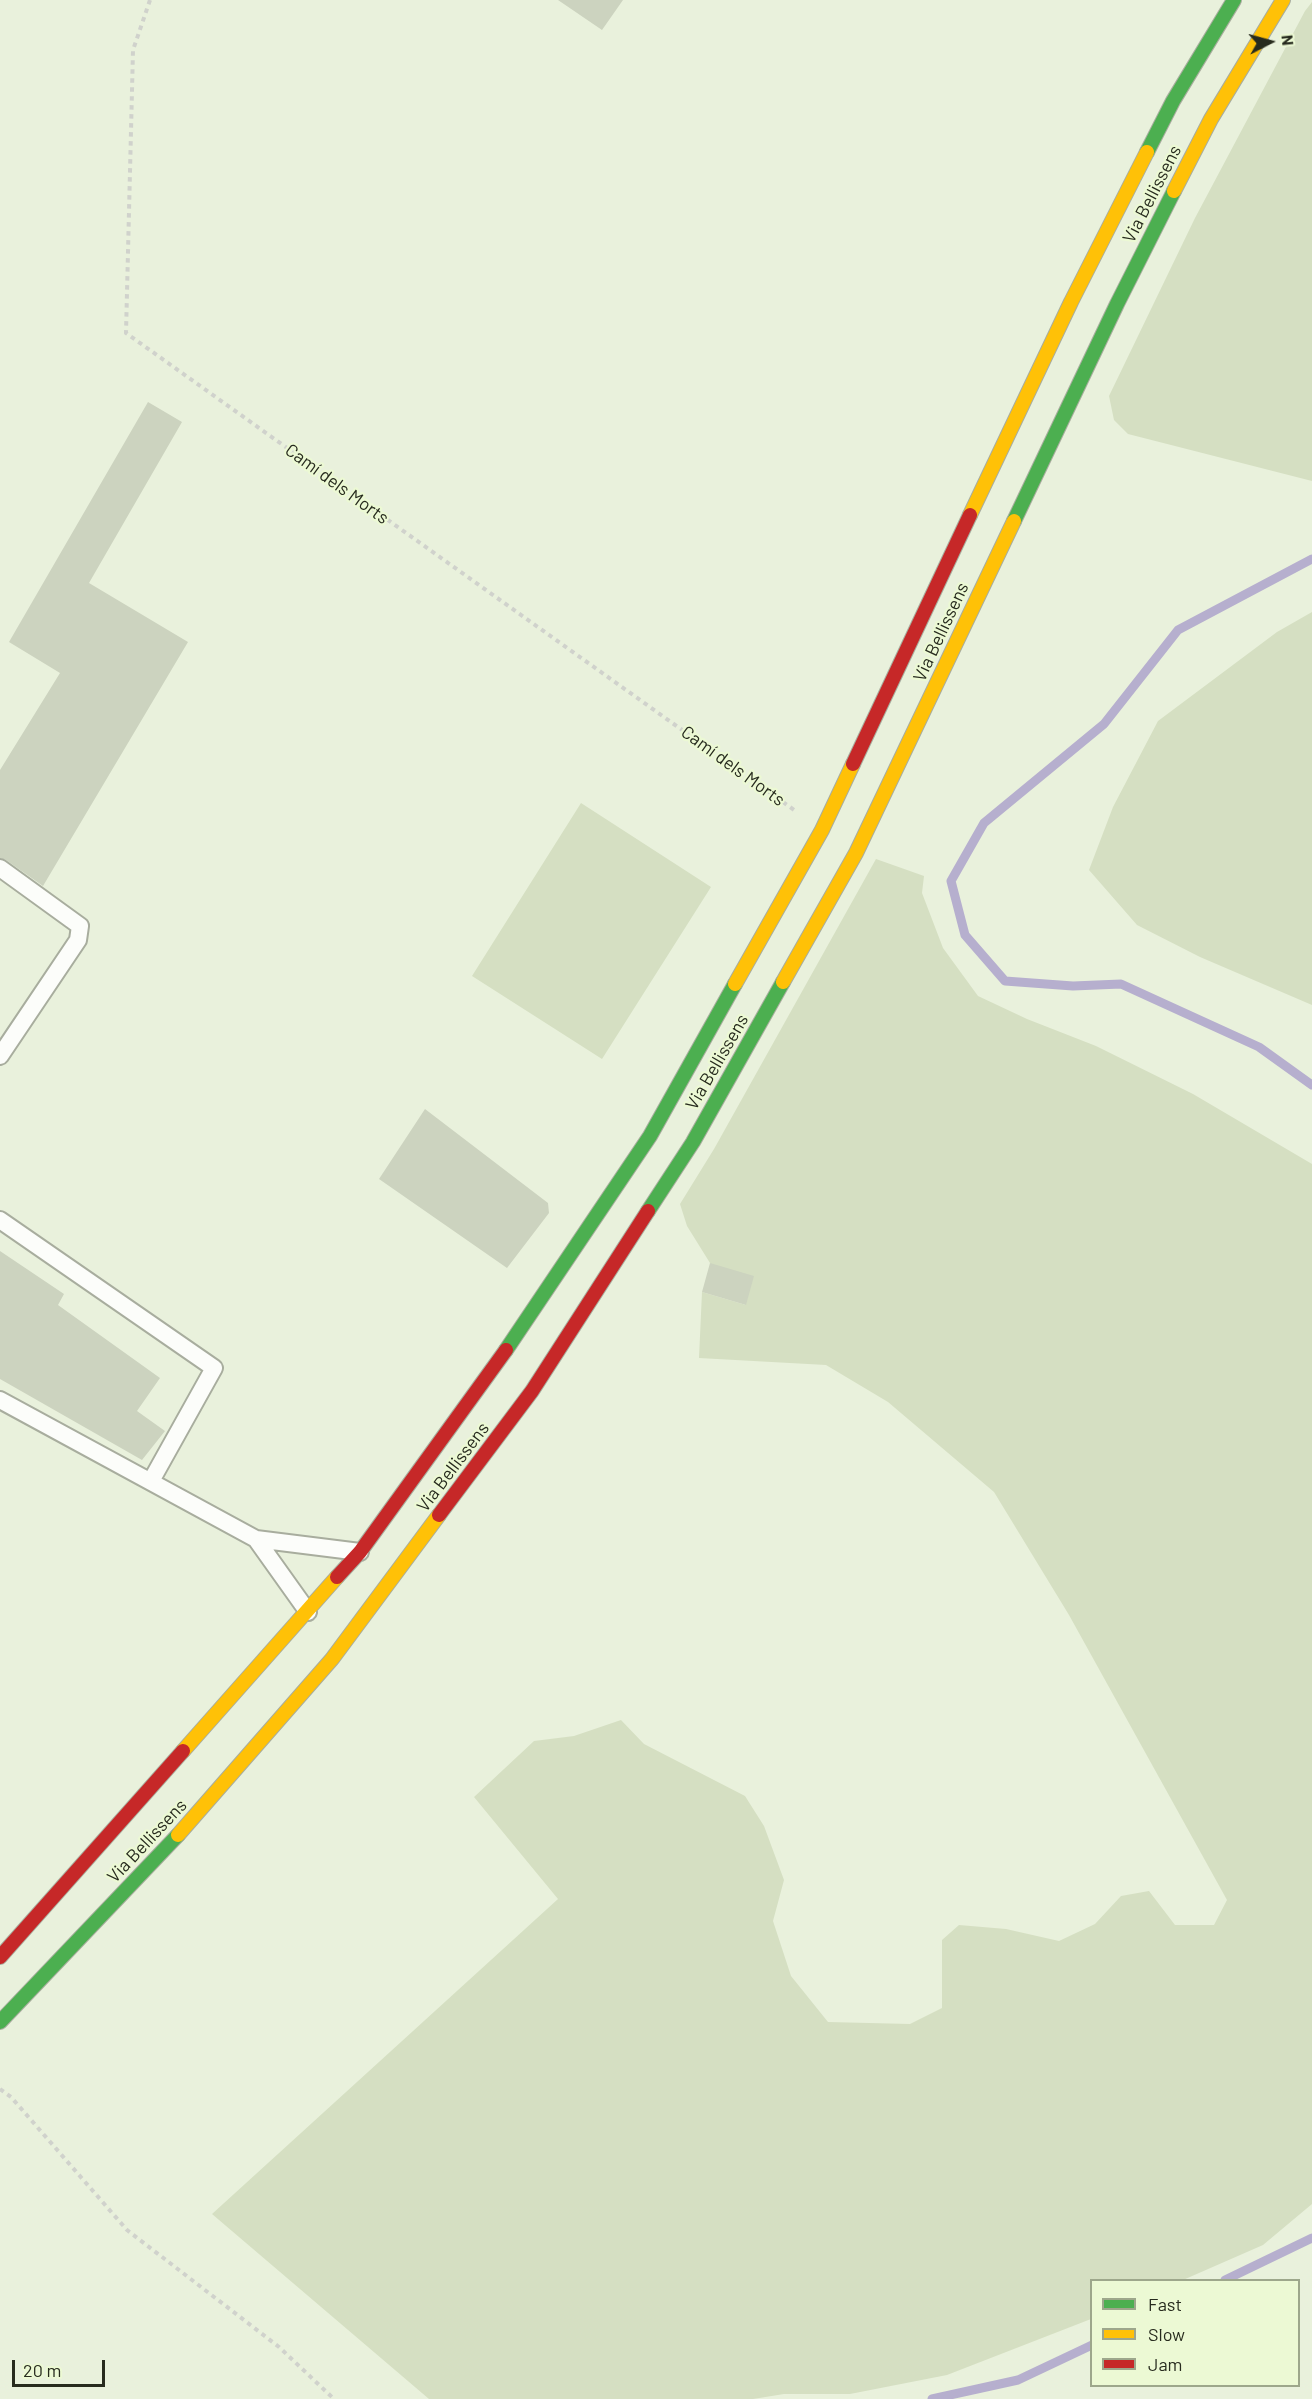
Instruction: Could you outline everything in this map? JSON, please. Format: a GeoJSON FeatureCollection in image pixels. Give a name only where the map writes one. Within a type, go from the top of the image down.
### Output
{"type":"FeatureCollection","features":[{"type":"Feature","properties":{"kind":"main road","name":"Via Bellissens"},"geometry":{"type":"LineString","coordinates":[[0,1957],[360,1552],[492,1371],[650,1136],[822,830],[1071,302],[1173,101],[1234,0]]}},
{"type":"Feature","properties":{"kind":"main road","name":"Via Bellissens"},"geometry":{"type":"LineString","coordinates":[[0,2022],[185,1828],[332,1659],[532,1392],[693,1142],[856,853],[1122,294],[1211,119],[1283,0]]}},
{"type":"Feature","properties":{"kind":"lane"},"geometry":{"type":"LineString","coordinates":[[0,868],[80,926],[78,940],[0,1056]]}},
{"type":"Feature","properties":{"kind":"lane"},"geometry":{"type":"LineString","coordinates":[[0,1220],[214,1368],[151,1481]]}},
{"type":"Feature","properties":{"kind":"lane"},"geometry":{"type":"LineString","coordinates":[[0,1400],[256,1539],[360,1552]]}},
{"type":"Feature","properties":{"kind":"lane"},"geometry":{"type":"LineString","coordinates":[[256,1539],[308,1612]]}},
{"type":"Feature","properties":{"kind":"path","name":"Camí dels Morts"},"geometry":{"type":"LineString","coordinates":[[150,0],[133,50],[126,333],[822,830]]}},
{"type":"Feature","properties":{"kind":"path"},"geometry":{"type":"LineString","coordinates":[[0,2089],[11,2097],[127,2230],[279,2347],[334,2399]]}},
{"type":"Feature","properties":{"kind":"green space"},"geometry":{"type":"Polygon","coordinates":[[[1312,2],[1312,481],[1128,434],[1114,420],[1109,396],[1195,218],[1305,11],[1312,2]]]}},
{"type":"Feature","properties":{"kind":"green space"},"geometry":{"type":"Polygon","coordinates":[[[1312,612],[1312,1005],[1200,957],[1137,925],[1089,870],[1113,807],[1158,721],[1277,632],[1312,612]]]}},
{"type":"Feature","properties":{"kind":"green space"},"geometry":{"type":"Polygon","coordinates":[[[581,803],[711,887],[602,1059],[472,976],[581,803]]]}},
{"type":"Feature","properties":{"kind":"green space"},"geometry":{"type":"Polygon","coordinates":[[[876,859],[924,876],[922,893],[943,948],[978,996],[1027,1019],[1096,1046],[1193,1094],[1312,1164],[1312,2204],[1263,2245],[1185,2279],[1090,2279],[1090,2319],[947,2375],[850,2394],[784,2394],[753,2399],[429,2399],[212,2214],[558,1899],[474,1797],[534,1741],[574,1736],[621,1720],[644,1744],[745,1796],[764,1826],[784,1880],[773,1921],[791,1976],[828,2022],[910,2024],[942,2008],[942,1940],[959,1925],[1006,1929],[1059,1941],[1095,1924],[1121,1896],[1149,1891],[1175,1925],[1214,1925],[1227,1900],[1069,1615],[994,1492],[888,1402],[826,1365],[699,1358],[702,1292],[746,1305],[710,1263],[687,1226],[680,1204],[714,1149],[876,859]]]}},
{"type":"Feature","properties":{"kind":"building"},"geometry":{"type":"Polygon","coordinates":[[[558,0],[623,0],[602,30],[558,0]]]}},
{"type":"Feature","properties":{"kind":"building"},"geometry":{"type":"Polygon","coordinates":[[[148,402],[182,422],[89,583],[188,642],[43,886],[0,858],[0,770],[60,673],[9,642],[148,402]]]}},
{"type":"Feature","properties":{"kind":"building"},"geometry":{"type":"Polygon","coordinates":[[[425,1109],[548,1203],[549,1213],[507,1268],[379,1179],[425,1109]]]}},
{"type":"Feature","properties":{"kind":"building"},"geometry":{"type":"Polygon","coordinates":[[[0,1251],[64,1294],[58,1305],[160,1378],[137,1411],[165,1431],[142,1460],[0,1379],[0,1251]]]}},
{"type":"Feature","properties":{"kind":"building"},"geometry":{"type":"Polygon","coordinates":[[[710,1263],[754,1276],[746,1305],[702,1292],[710,1263]]]}},
{"type":"Feature","properties":{"kind":"waterway"},"geometry":{"type":"LineString","coordinates":[[1312,559],[1178,630],[1104,724],[984,823],[951,881],[965,935],[1005,981],[1073,986],[1121,984],[1259,1047],[1312,1085]]}},
{"type":"Feature","properties":{"kind":"waterway"},"geometry":{"type":"LineString","coordinates":[[1227,2279],[1312,2238]]}},
{"type":"Feature","properties":{"kind":"waterway"},"geometry":{"type":"LineString","coordinates":[[932,2399],[1018,2380],[1090,2346]]}},
{"type":"Feature","properties":{"kind":"traffic: fast"},"geometry":{"type":"LineString","coordinates":[[1147,152],[1173,101],[1234,0]]}},
{"type":"Feature","properties":{"kind":"traffic: fast"},"geometry":{"type":"LineString","coordinates":[[1014,521],[1117,304],[1174,191]]}},
{"type":"Feature","properties":{"kind":"traffic: fast"},"geometry":{"type":"LineString","coordinates":[[648,1211],[693,1142],[783,982]]}},
{"type":"Feature","properties":{"kind":"traffic: fast"},"geometry":{"type":"LineString","coordinates":[[506,1350],[650,1136],[735,984]]}},
{"type":"Feature","properties":{"kind":"traffic: fast"},"geometry":{"type":"LineString","coordinates":[[0,2022],[178,1835]]}},
{"type":"Feature","properties":{"kind":"traffic: slow"},"geometry":{"type":"LineString","coordinates":[[1174,191],[1211,119],[1283,0]]}},
{"type":"Feature","properties":{"kind":"traffic: slow"},"geometry":{"type":"LineString","coordinates":[[970,515],[1071,302],[1147,152]]}},
{"type":"Feature","properties":{"kind":"traffic: slow"},"geometry":{"type":"LineString","coordinates":[[783,982],[856,853],[1014,521]]}},
{"type":"Feature","properties":{"kind":"traffic: slow"},"geometry":{"type":"LineString","coordinates":[[735,984],[822,830],[853,764]]}},
{"type":"Feature","properties":{"kind":"traffic: slow"},"geometry":{"type":"LineString","coordinates":[[178,1835],[332,1659],[439,1515]]}},
{"type":"Feature","properties":{"kind":"traffic: slow"},"geometry":{"type":"LineString","coordinates":[[183,1751],[337,1577]]}},
{"type":"Feature","properties":{"kind":"traffic: jam"},"geometry":{"type":"LineString","coordinates":[[853,764],[970,515]]}},
{"type":"Feature","properties":{"kind":"traffic: jam"},"geometry":{"type":"LineString","coordinates":[[439,1515],[532,1391],[648,1211]]}},
{"type":"Feature","properties":{"kind":"traffic: jam"},"geometry":{"type":"LineString","coordinates":[[337,1577],[360,1552],[506,1350]]}},
{"type":"Feature","properties":{"kind":"traffic: jam"},"geometry":{"type":"LineString","coordinates":[[0,1957],[183,1751]]}}]}
